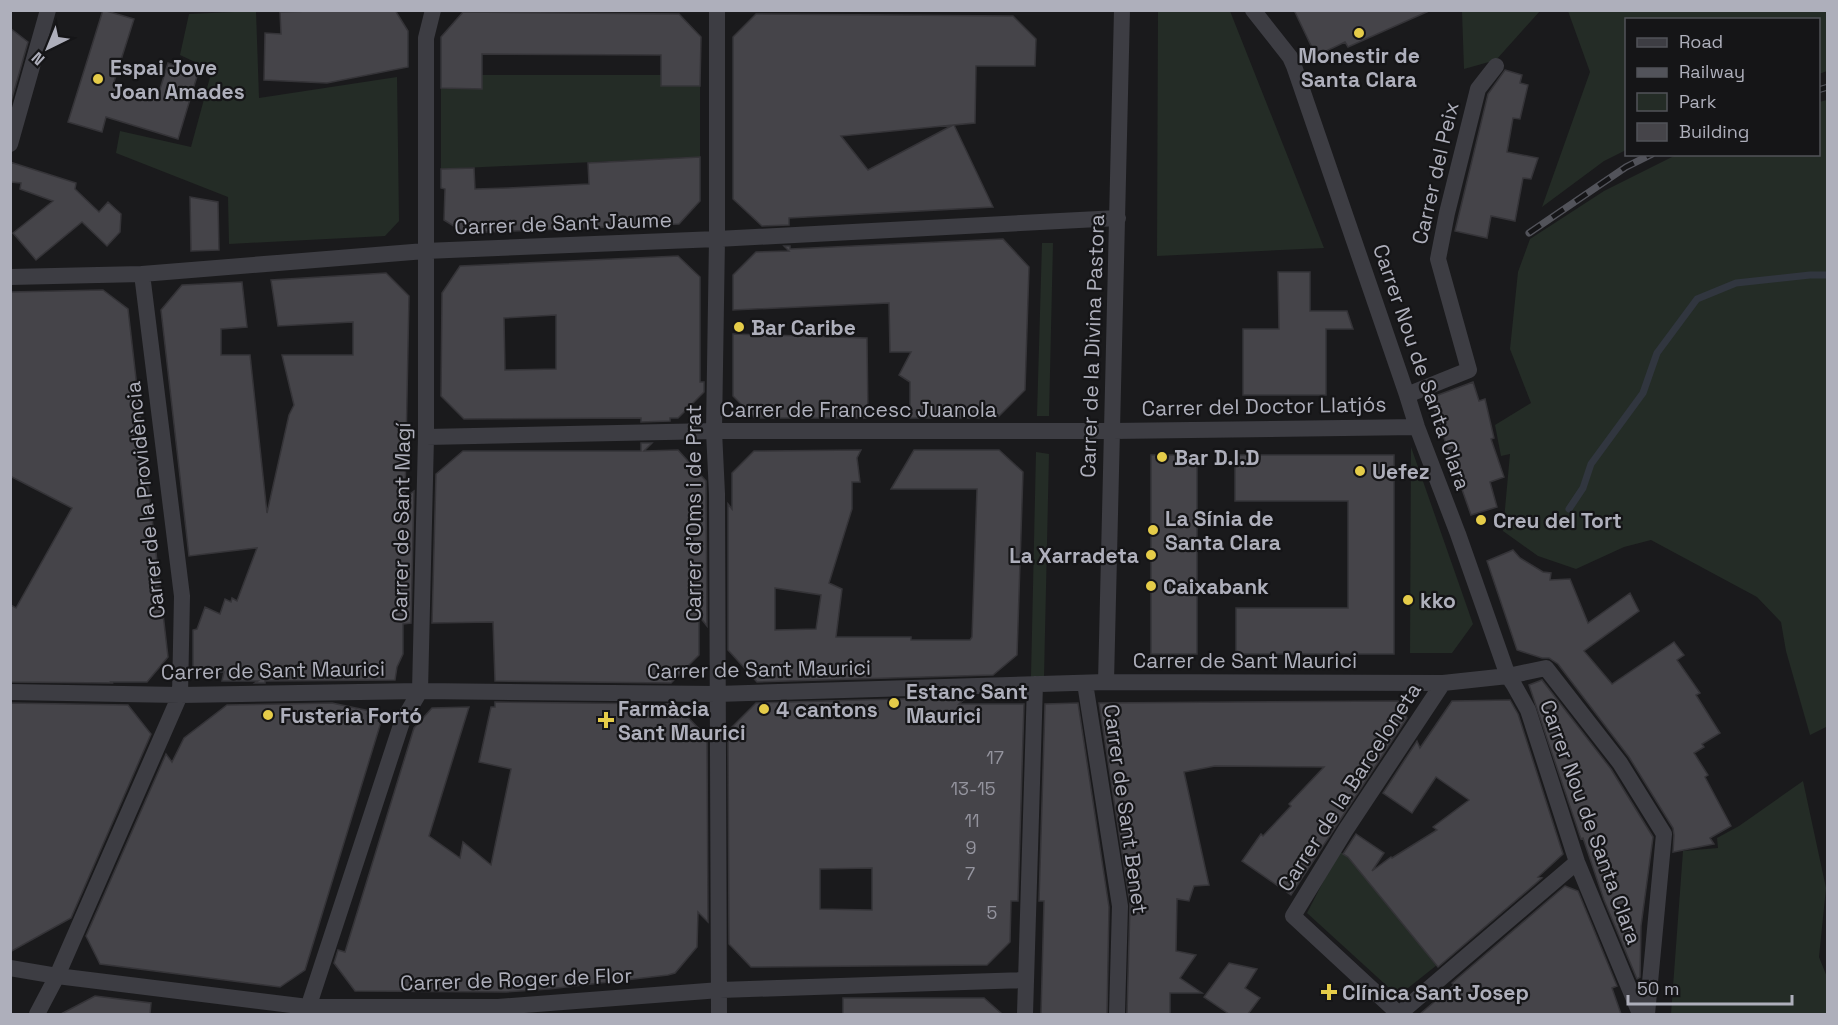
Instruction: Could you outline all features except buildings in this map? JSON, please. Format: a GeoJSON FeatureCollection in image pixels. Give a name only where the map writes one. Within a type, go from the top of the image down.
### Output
{"type":"FeatureCollection","features":[{"type":"Feature","properties":{"kind":"street"},"geometry":{"type":"LineString","coordinates":[[10,144],[48,10]]}},
{"type":"Feature","properties":{"kind":"street","name":"Carrer de Sant Magí"},"geometry":{"type":"LineString","coordinates":[[307,1011],[402,722],[420,691],[426,437],[426,38],[433,10]]}},
{"type":"Feature","properties":{"kind":"street","name":"Carrer d'Oms i de Prat"},"geometry":{"type":"LineString","coordinates":[[717,10],[714,431],[717,494],[719,1014]]}},
{"type":"Feature","properties":{"kind":"street","name":"Carrer de la Divina Pastora"},"geometry":{"type":"LineString","coordinates":[[1107,682],[1122,10]]}},
{"type":"Feature","properties":{"kind":"street","name":"Carrer Nou de Santa Clara"},"geometry":{"type":"LineString","coordinates":[[1253,10],[1290,57],[1294,66],[1417,427],[1508,676],[1527,710],[1577,862],[1640,1014]]}},
{"type":"Feature","properties":{"kind":"street","name":"Carrer del Peix"},"geometry":{"type":"LineString","coordinates":[[1407,395],[1469,370],[1438,259],[1478,89],[1496,66]]}},
{"type":"Feature","properties":{"kind":"street","name":"Carrer de Sant Jaume"},"geometry":{"type":"LineString","coordinates":[[10,277],[142,274],[425,250],[717,239],[1118,218]]}},
{"type":"Feature","properties":{"kind":"street","name":"Carrer de la Providència"},"geometry":{"type":"LineString","coordinates":[[37,1014],[57,975],[180,695],[182,596],[142,274]]}},
{"type":"Feature","properties":{"kind":"street","name":"Carrer del Doctor Llatjós"},"geometry":{"type":"LineString","coordinates":[[1112,431],[1417,427]]}},
{"type":"Feature","properties":{"kind":"street","name":"Carrer de Francesc Juanola"},"geometry":{"type":"LineString","coordinates":[[426,437],[714,431],[1112,431]]}},
{"type":"Feature","properties":{"kind":"street","name":"Carrer de Sant Maurici"},"geometry":{"type":"LineString","coordinates":[[10,692],[180,695],[420,691],[717,694],[1085,682],[1443,683],[1508,676],[1546,668],[1620,763],[1664,834],[1647,1014]]}},
{"type":"Feature","properties":{"kind":"street","name":"Carrer de Sant Benet"},"geometry":{"type":"LineString","coordinates":[[1085,682],[1120,906],[1117,1014]]}},
{"type":"Feature","properties":{"kind":"street","name":"Carrer de la Barceloneta"},"geometry":{"type":"LineString","coordinates":[[1399,1014],[1293,916],[1345,831],[1443,683]]}},
{"type":"Feature","properties":{"kind":"street"},"geometry":{"type":"LineString","coordinates":[[1025,1014],[1035,684]]}},
{"type":"Feature","properties":{"kind":"street"},"geometry":{"type":"LineString","coordinates":[[1399,1014],[1577,862]]}},
{"type":"Feature","properties":{"kind":"street","name":"Carrer de Roger de Flor"},"geometry":{"type":"LineString","coordinates":[[10,968],[307,1011],[498,1006],[720,990],[1026,980]]}},
{"type":"Feature","properties":{"kind":"green space"},"geometry":{"type":"Polygon","coordinates":[[[256,11],[259,98],[397,77],[399,221],[385,236],[229,244],[228,197],[116,153],[120,131],[191,147],[212,70],[180,55],[189,14],[256,11]]]}},
{"type":"Feature","properties":{"kind":"green space"},"geometry":{"type":"Polygon","coordinates":[[[1158,11],[1230,11],[1324,248],[1157,256],[1158,11]]]}},
{"type":"Feature","properties":{"kind":"green space"},"geometry":{"type":"Polygon","coordinates":[[[1462,11],[1540,11],[1496,60],[1464,69],[1462,11]]]}},
{"type":"Feature","properties":{"kind":"green space"},"geometry":{"type":"Polygon","coordinates":[[[1568,11],[1827,11],[1827,71],[1820,74],[1820,18],[1625,18],[1625,150],[1604,161],[1542,207],[1590,72],[1568,11]]]}},
{"type":"Feature","properties":{"kind":"green space"},"geometry":{"type":"Polygon","coordinates":[[[482,75],[661,75],[661,86],[700,86],[700,157],[441,169],[441,88],[482,89],[482,75]]]}},
{"type":"Feature","properties":{"kind":"green space"},"geometry":{"type":"Polygon","coordinates":[[[1827,100],[1828,726],[1810,735],[1786,651],[1781,622],[1757,597],[1651,540],[1624,547],[1576,569],[1538,556],[1503,531],[1510,454],[1501,456],[1495,425],[1531,403],[1510,349],[1518,272],[1530,239],[1604,191],[1674,156],[1820,156],[1820,102],[1827,100]]]}},
{"type":"Feature","properties":{"kind":"green space"},"geometry":{"type":"Polygon","coordinates":[[[1042,243],[1053,243],[1049,416],[1037,416],[1042,243]]]}},
{"type":"Feature","properties":{"kind":"green space"},"geometry":{"type":"Polygon","coordinates":[[[1411,447],[1473,624],[1452,653],[1410,653],[1411,447]]]}},
{"type":"Feature","properties":{"kind":"green space"},"geometry":{"type":"Polygon","coordinates":[[[1036,452],[1049,454],[1044,677],[1031,677],[1036,452]]]}},
{"type":"Feature","properties":{"kind":"green space"},"geometry":{"type":"Polygon","coordinates":[[[1803,781],[1826,888],[1819,957],[1827,977],[1827,1014],[1671,1014],[1683,851],[1718,848],[1717,838],[1739,826],[1803,781]]]}},
{"type":"Feature","properties":{"kind":"green space"},"geometry":{"type":"Polygon","coordinates":[[[1339,851],[1362,866],[1437,965],[1398,996],[1307,913],[1339,851]]]}},
{"type":"Feature","properties":{"kind":"waterway"},"geometry":{"type":"LineString","coordinates":[[1569,509],[1583,488],[1591,464],[1643,393],[1657,353],[1697,299],[1736,283],[1828,275]]}},
{"type":"Feature","properties":{"kind":"railway"},"geometry":{"type":"LineString","coordinates":[[1820,89],[1828,87]]}},
{"type":"Feature","properties":{"kind":"railway"},"geometry":{"type":"LineString","coordinates":[[1529,233],[1626,167],[1648,156]]}},
{"type":"Feature","properties":{"kind":"place","name":"Monestir de Santa Clara"},"geometry":{"type":"Point","coordinates":[1359,33]}},
{"type":"Feature","properties":{"kind":"place","name":"Espai Jove Joan Amades"},"geometry":{"type":"Point","coordinates":[98,79]}},
{"type":"Feature","properties":{"kind":"place","name":"Bar Caribe"},"geometry":{"type":"Point","coordinates":[739,327]}},
{"type":"Feature","properties":{"kind":"place","name":"Bar D.I.D"},"geometry":{"type":"Point","coordinates":[1162,457]}},
{"type":"Feature","properties":{"kind":"place","name":"Uefez"},"geometry":{"type":"Point","coordinates":[1360,471]}},
{"type":"Feature","properties":{"kind":"place","name":"Creu del Tort"},"geometry":{"type":"Point","coordinates":[1481,520]}},
{"type":"Feature","properties":{"kind":"place","name":"La Sínia de Santa Clara"},"geometry":{"type":"Point","coordinates":[1153,530]}},
{"type":"Feature","properties":{"kind":"place","name":"La Xarradeta"},"geometry":{"type":"Point","coordinates":[1151,555]}},
{"type":"Feature","properties":{"kind":"place","name":"Caixabank"},"geometry":{"type":"Point","coordinates":[1151,586]}},
{"type":"Feature","properties":{"kind":"place","name":"kko"},"geometry":{"type":"Point","coordinates":[1408,600]}},
{"type":"Feature","properties":{"kind":"place","name":"Estanc Sant Maurici"},"geometry":{"type":"Point","coordinates":[894,703]}},
{"type":"Feature","properties":{"kind":"place","name":"4 cantons"},"geometry":{"type":"Point","coordinates":[764,709]}},
{"type":"Feature","properties":{"kind":"place","name":"Fusteria Fortó"},"geometry":{"type":"Point","coordinates":[268,715]}},
{"type":"Feature","properties":{"kind":"place","name":"Farmàcia Sant Maurici"},"geometry":{"type":"Point","coordinates":[606,720]}},
{"type":"Feature","properties":{"kind":"place","name":"Clínica Sant Josep"},"geometry":{"type":"Point","coordinates":[1329,992]}}]}
